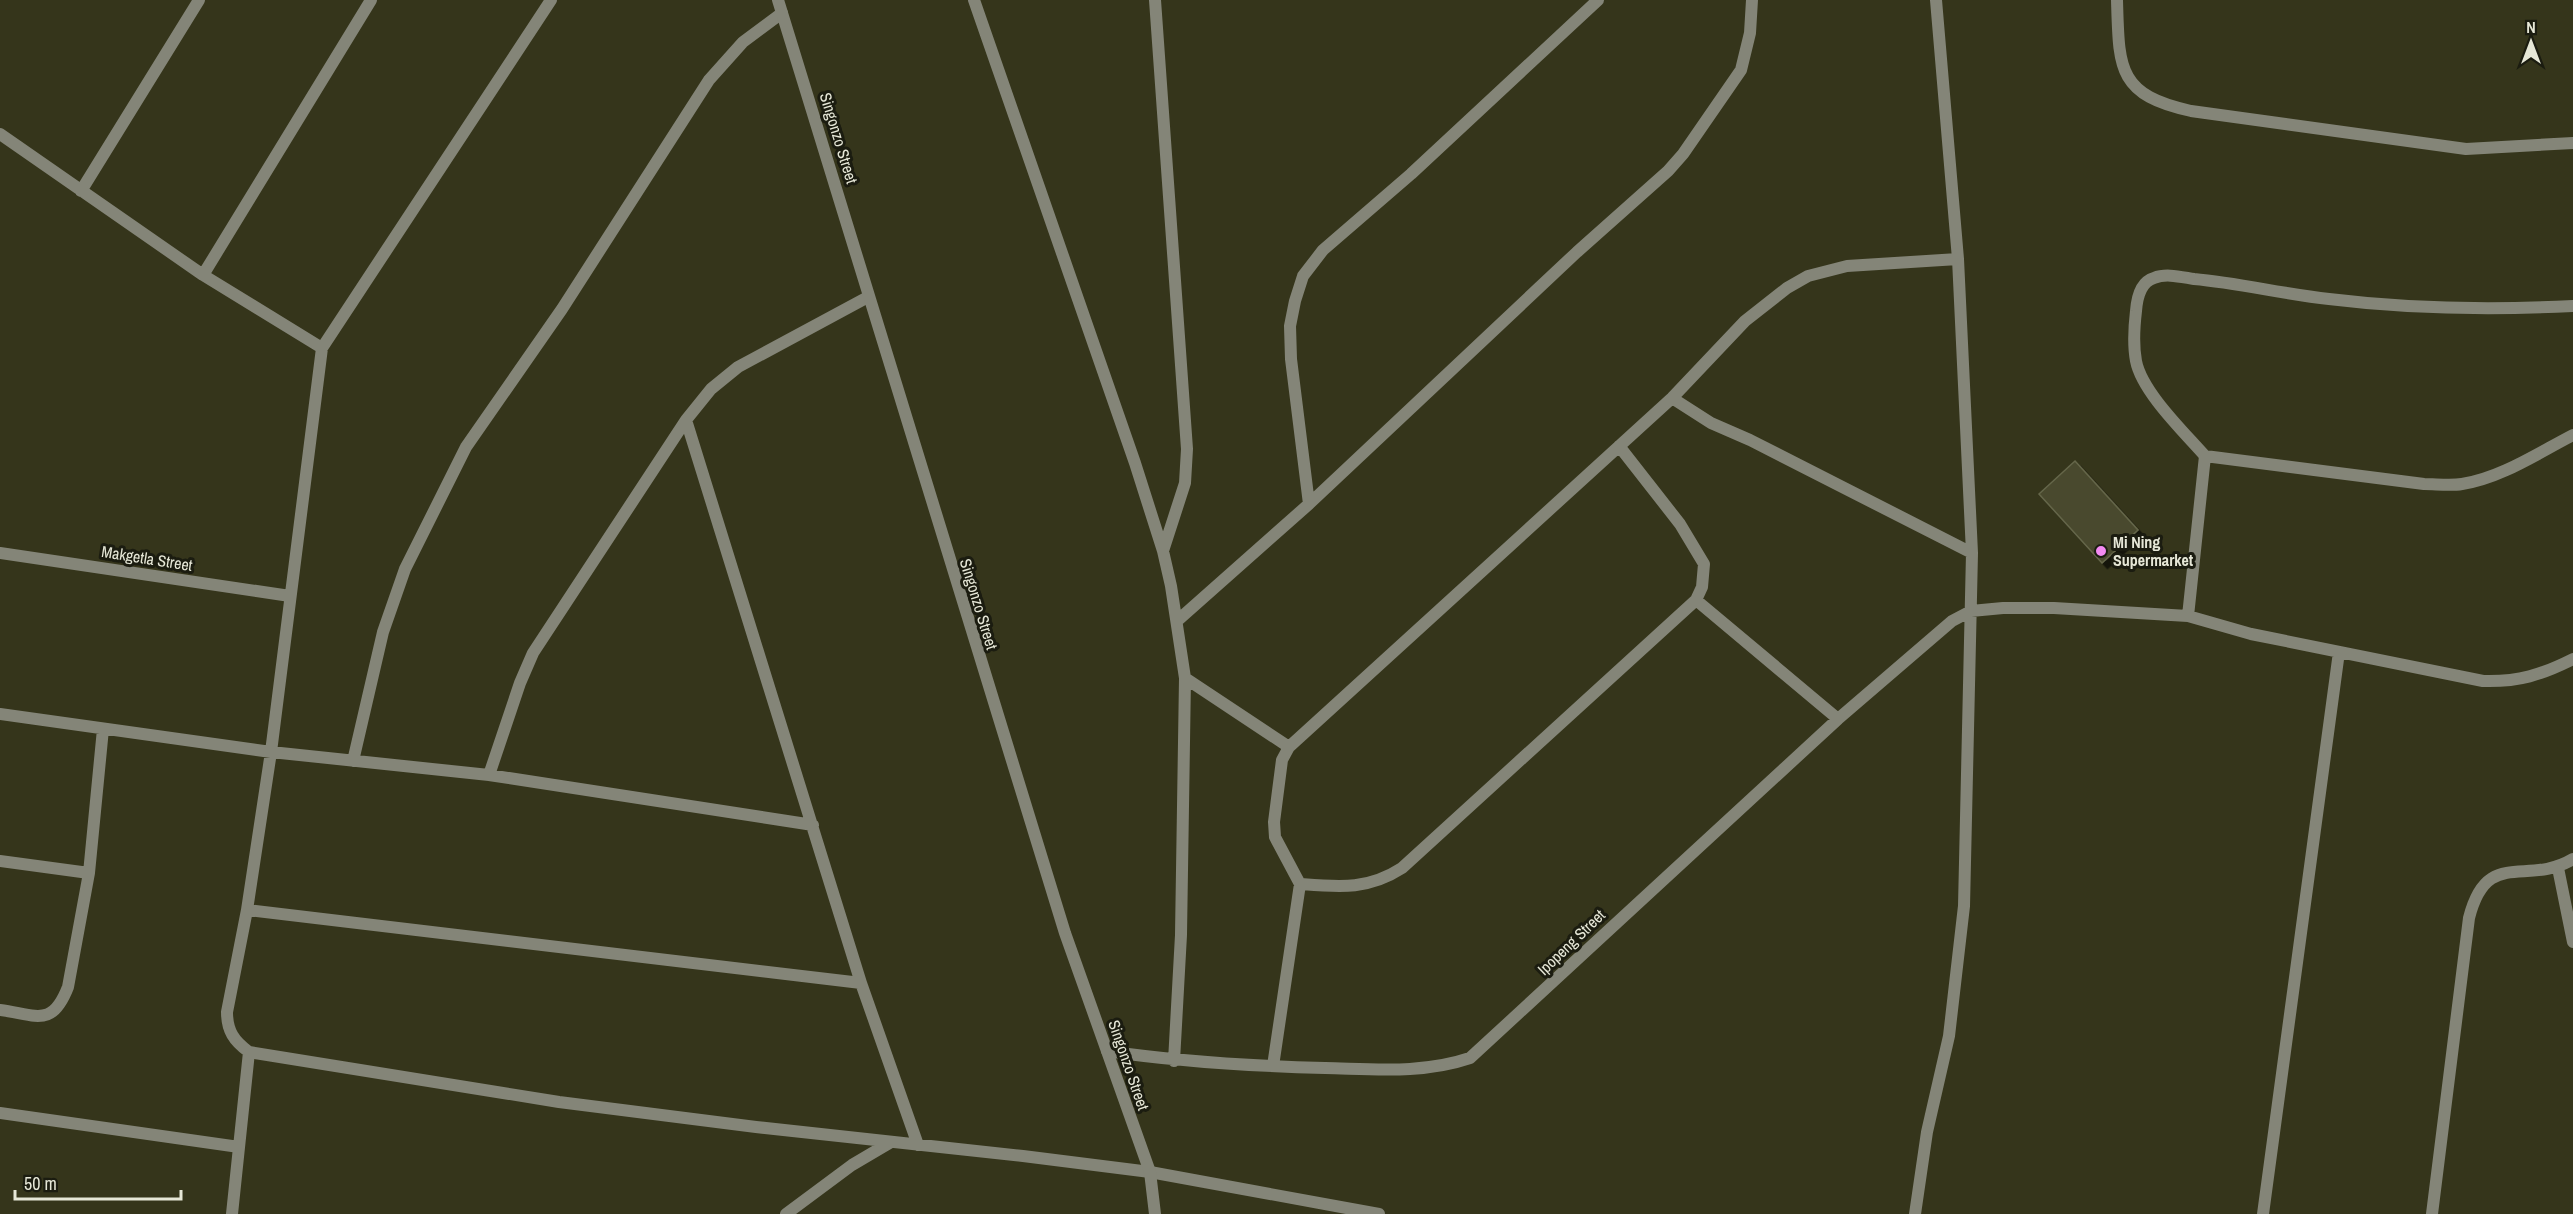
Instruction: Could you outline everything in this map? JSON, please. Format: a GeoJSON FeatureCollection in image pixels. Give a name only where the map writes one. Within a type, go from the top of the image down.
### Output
{"type":"FeatureCollection","features":[{"type":"Feature","properties":{"kind":"street"},"geometry":{"type":"LineString","coordinates":[[81,191],[199,0]]}},
{"type":"Feature","properties":{"kind":"street"},"geometry":{"type":"LineString","coordinates":[[203,275],[371,0]]}},
{"type":"Feature","properties":{"kind":"street"},"geometry":{"type":"LineString","coordinates":[[551,0],[322,348],[271,752],[247,910],[227,1012],[227,1024],[232,1036],[249,1052],[559,1102],[1150,1172],[1379,1214]]}},
{"type":"Feature","properties":{"kind":"street","name":"Singonzo Street"},"geometry":{"type":"LineString","coordinates":[[778,0],[1065,933],[1150,1172],[1155,1214]]}},
{"type":"Feature","properties":{"kind":"street"},"geometry":{"type":"LineString","coordinates":[[974,0],[1135,463],[1163,551],[1177,621],[1185,678],[1181,935],[1174,1061]]}},
{"type":"Feature","properties":{"kind":"street"},"geometry":{"type":"LineString","coordinates":[[1155,0],[1187,449],[1185,483],[1163,551]]}},
{"type":"Feature","properties":{"kind":"street"},"geometry":{"type":"LineString","coordinates":[[1309,504],[1291,359],[1290,326],[1303,276],[1323,250],[1411,174],[1598,0]]}},
{"type":"Feature","properties":{"kind":"street"},"geometry":{"type":"LineString","coordinates":[[1177,621],[1309,504],[1577,252],[1668,171],[1683,154],[1741,70],[1750,33],[1752,0]]}},
{"type":"Feature","properties":{"kind":"street"},"geometry":{"type":"LineString","coordinates":[[1915,1214],[1928,1132],[1949,1036],[1964,906],[1971,611],[1972,553],[1958,259],[1936,0]]}},
{"type":"Feature","properties":{"kind":"street"},"geometry":{"type":"LineString","coordinates":[[2117,0],[2122,65],[2129,81],[2151,100],[2168,106],[2202,113],[2466,149],[2573,143]]}},
{"type":"Feature","properties":{"kind":"street"},"geometry":{"type":"LineString","coordinates":[[353,761],[383,632],[405,569],[466,447],[562,309],[708,80],[743,42],[782,13]]}},
{"type":"Feature","properties":{"kind":"street"},"geometry":{"type":"LineString","coordinates":[[0,134],[203,275],[322,348]]}},
{"type":"Feature","properties":{"kind":"street"},"geometry":{"type":"LineString","coordinates":[[1273,1066],[1300,884],[1275,837],[1274,822],[1282,760],[1289,747],[1672,398],[1745,321],[1786,288],[1808,276],[1847,267],[1958,259]]}},
{"type":"Feature","properties":{"kind":"street"},"geometry":{"type":"LineString","coordinates":[[2573,306],[2505,309],[2433,308],[2327,299],[2234,283],[2164,276],[2152,278],[2141,286],[2136,303],[2134,331],[2136,363],[2150,390],[2168,415],[2205,456],[2424,484],[2460,484],[2482,479],[2518,464],[2573,435]]}},
{"type":"Feature","properties":{"kind":"street"},"geometry":{"type":"LineString","coordinates":[[489,775],[520,683],[534,653],[686,420],[711,389],[738,367],[868,297]]}},
{"type":"Feature","properties":{"kind":"street"},"geometry":{"type":"LineString","coordinates":[[1672,398],[1711,423],[1750,440],[1972,553]]}},
{"type":"Feature","properties":{"kind":"street"},"geometry":{"type":"LineString","coordinates":[[686,420],[861,983],[918,1145]]}},
{"type":"Feature","properties":{"kind":"street"},"geometry":{"type":"LineString","coordinates":[[1300,884],[1362,886],[1384,880],[1402,868],[1696,600],[1702,587],[1704,564],[1680,524],[1619,446]]}},
{"type":"Feature","properties":{"kind":"street"},"geometry":{"type":"LineString","coordinates":[[2188,616],[2205,456]]}},
{"type":"Feature","properties":{"kind":"street","name":"Makgetla Street"},"geometry":{"type":"LineString","coordinates":[[0,552],[290,596]]}},
{"type":"Feature","properties":{"kind":"street"},"geometry":{"type":"LineString","coordinates":[[1696,600],[1838,720]]}},
{"type":"Feature","properties":{"kind":"street"},"geometry":{"type":"LineString","coordinates":[[1971,611],[2003,608],[2054,608],[2188,616],[2251,634],[2493,681],[2511,682],[2535,676],[2573,659]]}},
{"type":"Feature","properties":{"kind":"street","name":"Ipopeng Street"},"geometry":{"type":"LineString","coordinates":[[1107,1052],[1174,1061],[1409,1070],[1447,1066],[1470,1059],[1838,720],[1934,635],[1952,621],[1971,611]]}},
{"type":"Feature","properties":{"kind":"street"},"geometry":{"type":"LineString","coordinates":[[2263,1214],[2338,652]]}},
{"type":"Feature","properties":{"kind":"street"},"geometry":{"type":"LineString","coordinates":[[1185,678],[1289,747]]}},
{"type":"Feature","properties":{"kind":"street"},"geometry":{"type":"LineString","coordinates":[[0,714],[271,752],[489,775],[813,825]]}},
{"type":"Feature","properties":{"kind":"street"},"geometry":{"type":"LineString","coordinates":[[0,1010],[44,1016],[53,1013],[62,1003],[68,987],[89,873],[103,729]]}},
{"type":"Feature","properties":{"kind":"street"},"geometry":{"type":"LineString","coordinates":[[2432,1214],[2469,918],[2474,898],[2482,885],[2495,876],[2558,868],[2573,859]]}},
{"type":"Feature","properties":{"kind":"street"},"geometry":{"type":"LineString","coordinates":[[0,861],[89,873]]}},
{"type":"Feature","properties":{"kind":"street"},"geometry":{"type":"LineString","coordinates":[[2558,868],[2573,942]]}},
{"type":"Feature","properties":{"kind":"street"},"geometry":{"type":"LineString","coordinates":[[247,910],[861,983]]}},
{"type":"Feature","properties":{"kind":"street"},"geometry":{"type":"LineString","coordinates":[[232,1214],[249,1052]]}},
{"type":"Feature","properties":{"kind":"street"},"geometry":{"type":"LineString","coordinates":[[0,1113],[239,1147]]}},
{"type":"Feature","properties":{"kind":"street"},"geometry":{"type":"LineString","coordinates":[[786,1214],[852,1165],[891,1142]]}},
{"type":"Feature","properties":{"kind":"building"},"geometry":{"type":"Polygon","coordinates":[[[2075,461],[2138,530],[2102,563],[2039,494],[2075,461]]]}},
{"type":"Feature","properties":{"kind":"place","name":"Mi Ning Supermarket"},"geometry":{"type":"Point","coordinates":[2101,551]}}]}
